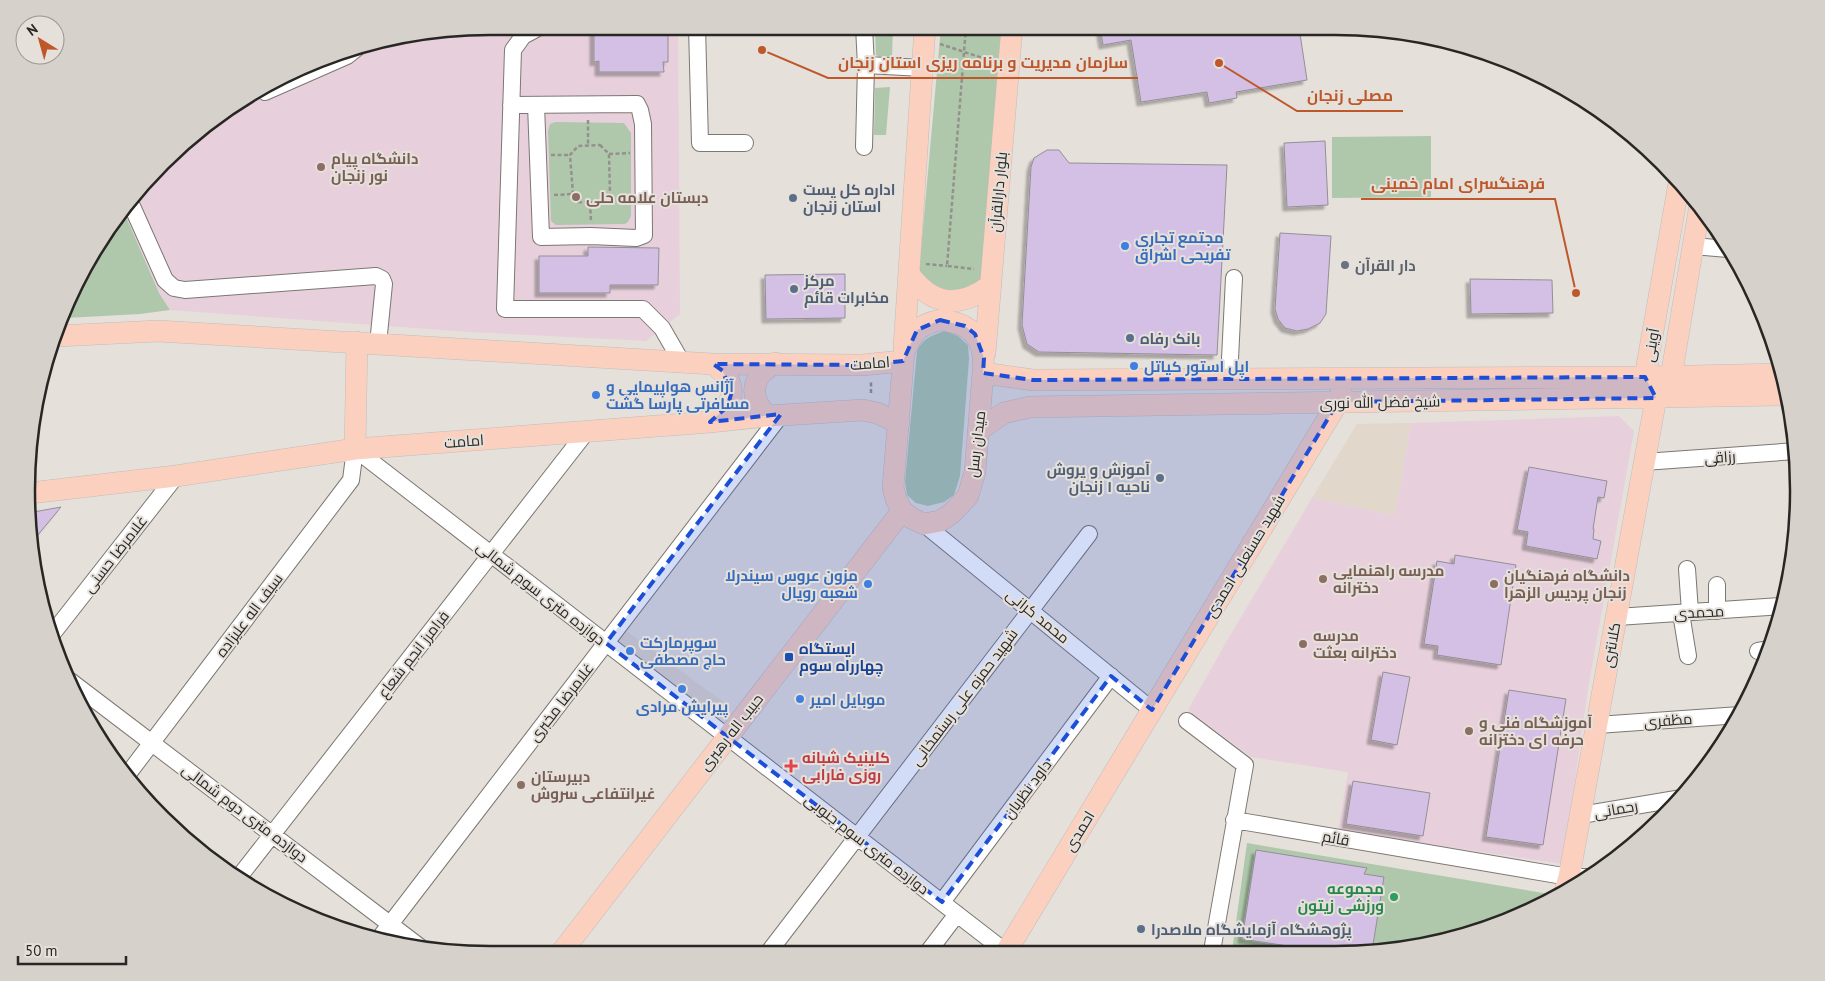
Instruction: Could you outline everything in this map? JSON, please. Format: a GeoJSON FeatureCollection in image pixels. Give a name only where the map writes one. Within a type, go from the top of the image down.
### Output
{"type":"FeatureCollection","features":[{"type":"Feature","properties":{"kind":"main road"},"geometry":{"type":"LineString","coordinates":[[904,357],[925,35]]}},
{"type":"Feature","properties":{"kind":"main road","name":"بلوار دارالقرآن"},"geometry":{"type":"LineString","coordinates":[[984,365],[1011,35]]}},
{"type":"Feature","properties":{"kind":"main road","name":"آوینی"},"geometry":{"type":"LineString","coordinates":[[1678,191],[1645,377],[1656,398],[1671,377],[1698,216]]}},
{"type":"Feature","properties":{"kind":"main road"},"geometry":{"type":"LineString","coordinates":[[909,274],[918,287],[932,296],[947,301],[963,300],[978,295],[991,278]]}},
{"type":"Feature","properties":{"kind":"main road","name":"میدان رسل"},"geometry":{"type":"LineString","coordinates":[[902,511],[893,487],[904,357],[911,337],[917,330],[928,323],[940,320],[954,321],[965,326],[975,334],[982,346],[984,365],[976,472],[968,496],[952,514],[940,521],[924,524]]}},
{"type":"Feature","properties":{"kind":"main road","name":"امامت"},"geometry":{"type":"LineString","coordinates":[[62,336],[158,331],[713,364],[871,365],[904,357]]}},
{"type":"Feature","properties":{"kind":"main road"},"geometry":{"type":"LineString","coordinates":[[355,449],[357,342]]}},
{"type":"Feature","properties":{"kind":"main road"},"geometry":{"type":"LineString","coordinates":[[773,416],[758,406],[754,394],[756,381],[763,370],[775,363]]}},
{"type":"Feature","properties":{"kind":"main road"},"geometry":{"type":"LineString","coordinates":[[710,422],[721,416],[728,406],[731,394],[730,382],[723,371],[713,364]]}},
{"type":"Feature","properties":{"kind":"main road","name":"شیخ فضل الله نوری"},"geometry":{"type":"LineString","coordinates":[[984,365],[1033,380],[1671,377],[1774,374]]}},
{"type":"Feature","properties":{"kind":"main road","name":"شهید حسنعلی احمدی"},"geometry":{"type":"LineString","coordinates":[[1152,710],[1338,402],[1346,379]]}},
{"type":"Feature","properties":{"kind":"main road","name":"شیخ فضل الله نوری"},"geometry":{"type":"LineString","coordinates":[[979,430],[1004,414],[1030,407],[1779,395]]}},
{"type":"Feature","properties":{"kind":"main road","name":"کلانتری"},"geometry":{"type":"LineString","coordinates":[[1567,882],[1656,398]]}},
{"type":"Feature","properties":{"kind":"main road","name":"امامت"},"geometry":{"type":"LineString","coordinates":[[35,492],[176,476],[355,449],[846,411],[877,413],[898,423]]}},
{"type":"Feature","properties":{"kind":"main road"},"geometry":{"type":"LineString","coordinates":[[902,511],[924,524]]}},
{"type":"Feature","properties":{"kind":"main road","name":"حبیب اله رهبری"},"geometry":{"type":"LineString","coordinates":[[566,946],[902,511]]}},
{"type":"Feature","properties":{"kind":"main road","name":"احمدی"},"geometry":{"type":"LineString","coordinates":[[1010,946],[1152,710]]}},
{"type":"Feature","properties":{"kind":"street"},"geometry":{"type":"LineString","coordinates":[[525,35],[513,50],[505,309],[643,309],[662,328],[682,361]]}},
{"type":"Feature","properties":{"kind":"street"},"geometry":{"type":"LineString","coordinates":[[697,35],[700,143],[745,144]]}},
{"type":"Feature","properties":{"kind":"street"},"geometry":{"type":"LineString","coordinates":[[864,35],[866,65],[864,147]]}},
{"type":"Feature","properties":{"kind":"street"},"geometry":{"type":"LineString","coordinates":[[866,65],[923,68]]}},
{"type":"Feature","properties":{"kind":"street"},"geometry":{"type":"LineString","coordinates":[[511,105],[536,105],[588,106],[637,104],[643,124],[644,235],[636,238],[591,236],[541,237],[536,105]]}},
{"type":"Feature","properties":{"kind":"street"},"geometry":{"type":"LineString","coordinates":[[133,208],[165,280],[174,288],[185,290],[376,276],[382,279],[384,284],[378,344]]}},
{"type":"Feature","properties":{"kind":"street"},"geometry":{"type":"LineString","coordinates":[[1693,246],[1720,248]]}},
{"type":"Feature","properties":{"kind":"street"},"geometry":{"type":"LineString","coordinates":[[1229,379],[1234,278]]}},
{"type":"Feature","properties":{"kind":"street","name":"غلامرضا مخبری"},"geometry":{"type":"LineString","coordinates":[[384,933],[606,643],[773,416]]}},
{"type":"Feature","properties":{"kind":"street","name":"فرامرز انجم شعاع"},"geometry":{"type":"LineString","coordinates":[[243,872],[587,431]]}},
{"type":"Feature","properties":{"kind":"street","name":"دوازده متری سوم شمالی"},"geometry":{"type":"LineString","coordinates":[[355,449],[728,737]]}},
{"type":"Feature","properties":{"kind":"street","name":"سیف اله علیزاده"},"geometry":{"type":"LineString","coordinates":[[131,770],[351,480],[355,449]]}},
{"type":"Feature","properties":{"kind":"street","name":"رزاقی"},"geometry":{"type":"LineString","coordinates":[[1644,462],[1788,452]]}},
{"type":"Feature","properties":{"kind":"street","name":"غلامرضا حسنی"},"geometry":{"type":"LineString","coordinates":[[57,628],[176,476]]}},
{"type":"Feature","properties":{"kind":"street","name":"محمد کرانی"},"geometry":{"type":"LineString","coordinates":[[924,524],[1152,710]]}},
{"type":"Feature","properties":{"kind":"street","name":"شهید حمزه علی رستمخانی"},"geometry":{"type":"LineString","coordinates":[[773,946],[1090,534]]}},
{"type":"Feature","properties":{"kind":"street"},"geometry":{"type":"LineString","coordinates":[[1687,569],[1686,613],[1688,656]]}},
{"type":"Feature","properties":{"kind":"street"},"geometry":{"type":"LineString","coordinates":[[1717,585],[1718,611]]}},
{"type":"Feature","properties":{"kind":"street","name":"محمدی"},"geometry":{"type":"LineString","coordinates":[[1616,617],[1774,607]]}},
{"type":"Feature","properties":{"kind":"street","name":"داود نظریان"},"geometry":{"type":"LineString","coordinates":[[942,902],[1111,676]]}},
{"type":"Feature","properties":{"kind":"street","name":"دوازده متری دوم شمالی"},"geometry":{"type":"LineString","coordinates":[[81,689],[408,938]]}},
{"type":"Feature","properties":{"kind":"street","name":"مظفری"},"geometry":{"type":"LineString","coordinates":[[1597,725],[1730,716]]}},
{"type":"Feature","properties":{"kind":"street"},"geometry":{"type":"LineString","coordinates":[[1187,721],[1245,765],[1213,946]]}},
{"type":"Feature","properties":{"kind":"street","name":"دوازده متری سوم جنوبی"},"geometry":{"type":"LineString","coordinates":[[728,737],[998,946]]}},
{"type":"Feature","properties":{"kind":"street","name":"رحمانی"},"geometry":{"type":"LineString","coordinates":[[1581,815],[1669,800]]}},
{"type":"Feature","properties":{"kind":"street","name":"قائم"},"geometry":{"type":"LineString","coordinates":[[1234,820],[1564,884]]}},
{"type":"Feature","properties":{"kind":"street"},"geometry":{"type":"LineString","coordinates":[[933,946],[957,914]]}},
{"type":"Feature","properties":{"kind":"path"},"geometry":{"type":"LineString","coordinates":[[929,35],[965,52],[1008,66]]}},
{"type":"Feature","properties":{"kind":"path"},"geometry":{"type":"LineString","coordinates":[[966,35],[946,266],[991,278]]}},
{"type":"Feature","properties":{"kind":"path"},"geometry":{"type":"LineString","coordinates":[[588,106],[588,146]]}},
{"type":"Feature","properties":{"kind":"path"},"geometry":{"type":"LineString","coordinates":[[600,145],[609,154],[610,194],[601,203],[578,202],[573,194],[570,155],[578,146],[600,145]]}},
{"type":"Feature","properties":{"kind":"path"},"geometry":{"type":"LineString","coordinates":[[609,154],[631,153]]}},
{"type":"Feature","properties":{"kind":"path"},"geometry":{"type":"LineString","coordinates":[[590,203],[591,236]]}},
{"type":"Feature","properties":{"kind":"path"},"geometry":{"type":"LineString","coordinates":[[870,412],[871,365]]}},
{"type":"Feature","properties":{"kind":"highlighted area"},"geometry":{"type":"Polygon","coordinates":[[[940,320],[965,326],[975,334],[984,358],[983,373],[1033,380],[1645,377],[1656,398],[1338,402],[1152,710],[1111,676],[942,902],[606,643],[781,414],[710,422],[728,406],[731,394],[723,371],[713,364],[862,365],[903,361],[917,330],[940,320]]]}},
{"type":"Feature","properties":{"kind":"shaded area"},"geometry":{"type":"Polygon","coordinates":[[[490,35],[678,35],[680,314],[646,341],[469,332],[170,310],[159,293],[126,217],[168,168],[190,148],[237,112],[289,82],[344,59],[402,44],[431,39],[490,35]]]}},
{"type":"Feature","properties":{"kind":"shaded area"},"geometry":{"type":"Polygon","coordinates":[[[1619,416],[1634,431],[1588,689],[1563,864],[1338,831],[1348,772],[1251,757],[1188,710],[1312,498],[1395,515],[1411,423],[1619,416]]]}},
{"type":"Feature","properties":{"kind":"shaded area"},"geometry":{"type":"Polygon","coordinates":[[[1411,423],[1395,515],[1312,498],[1357,424],[1411,423]]]}},
{"type":"Feature","properties":{"kind":"shaded area"},"geometry":{"type":"Polygon","coordinates":[[[625,630],[726,704],[714,717],[614,643],[625,630]]]}},
{"type":"Feature","properties":{"kind":"green space"},"geometry":{"type":"Polygon","coordinates":[[[875,35],[893,35],[892,58],[881,58],[876,55],[875,35]]]}},
{"type":"Feature","properties":{"kind":"green space"},"geometry":{"type":"Polygon","coordinates":[[[940,35],[1001,35],[982,282],[970,291],[943,292],[919,272],[940,35]]]}},
{"type":"Feature","properties":{"kind":"green space"},"geometry":{"type":"Polygon","coordinates":[[[890,87],[886,135],[874,135],[875,88],[890,87]]]}},
{"type":"Feature","properties":{"kind":"green space"},"geometry":{"type":"Polygon","coordinates":[[[555,122],[624,123],[631,133],[631,216],[628,222],[625,224],[556,225],[551,221],[548,131],[550,124],[555,122]]]}},
{"type":"Feature","properties":{"kind":"green space"},"geometry":{"type":"Polygon","coordinates":[[[1431,136],[1431,197],[1332,198],[1332,137],[1431,136]]]}},
{"type":"Feature","properties":{"kind":"green space"},"geometry":{"type":"Polygon","coordinates":[[[126,217],[159,293],[170,310],[140,314],[69,318],[96,263],[126,217]]]}},
{"type":"Feature","properties":{"kind":"green space"},"geometry":{"type":"Polygon","coordinates":[[[945,331],[958,336],[968,345],[969,359],[960,476],[954,495],[944,502],[928,506],[916,503],[907,495],[905,482],[917,351],[928,338],[945,331]]]}},
{"type":"Feature","properties":{"kind":"green space","name":"مجموعه ورزشی زیتون"},"geometry":{"type":"Polygon","coordinates":[[[1247,843],[1546,894],[1481,922],[1423,937],[1394,942],[1334,946],[1233,946],[1247,843]]]}},
{"type":"Feature","properties":{"kind":"building"},"geometry":{"type":"Polygon","coordinates":[[[594,35],[668,35],[668,62],[663,62],[664,72],[599,72],[599,61],[594,62],[594,35]]]}},
{"type":"Feature","properties":{"kind":"building"},"geometry":{"type":"Polygon","coordinates":[[[1101,35],[1300,35],[1307,80],[1236,92],[1237,98],[1209,103],[1207,92],[1141,102],[1131,40],[1103,45],[1101,35]]]}},
{"type":"Feature","properties":{"kind":"building"},"geometry":{"type":"Polygon","coordinates":[[[1325,141],[1328,205],[1287,207],[1284,143],[1325,141]]]}},
{"type":"Feature","properties":{"kind":"building","name":"مجتمع تجاری تفریحی اشراق"},"geometry":{"type":"Polygon","coordinates":[[[1047,150],[1059,150],[1069,163],[1227,165],[1217,355],[1039,352],[1027,344],[1022,325],[1031,167],[1034,158],[1047,150]]]}},
{"type":"Feature","properties":{"kind":"building"},"geometry":{"type":"Polygon","coordinates":[[[1280,233],[1331,236],[1326,314],[1320,323],[1308,329],[1297,331],[1285,328],[1278,319],[1275,309],[1280,233]]]}},
{"type":"Feature","properties":{"kind":"building"},"geometry":{"type":"Polygon","coordinates":[[[588,247],[659,248],[658,285],[610,285],[610,293],[539,293],[539,256],[588,256],[588,247]]]}},
{"type":"Feature","properties":{"kind":"building"},"geometry":{"type":"Polygon","coordinates":[[[845,274],[845,318],[766,319],[765,275],[845,274]]]}},
{"type":"Feature","properties":{"kind":"building"},"geometry":{"type":"Polygon","coordinates":[[[1470,279],[1552,280],[1553,313],[1471,314],[1470,279]]]}},
{"type":"Feature","properties":{"kind":"building"},"geometry":{"type":"Polygon","coordinates":[[[1529,467],[1607,481],[1604,498],[1598,497],[1593,529],[1593,539],[1601,541],[1597,559],[1526,546],[1528,532],[1517,530],[1529,467]]]}},
{"type":"Feature","properties":{"kind":"building"},"geometry":{"type":"Polygon","coordinates":[[[61,507],[38,535],[36,512],[61,507]]]}},
{"type":"Feature","properties":{"kind":"building"},"geometry":{"type":"Polygon","coordinates":[[[1455,555],[1516,565],[1501,665],[1437,655],[1438,646],[1424,644],[1437,561],[1454,564],[1455,555]]]}},
{"type":"Feature","properties":{"kind":"building"},"geometry":{"type":"Polygon","coordinates":[[[1383,672],[1410,677],[1397,745],[1371,740],[1383,672]]]}},
{"type":"Feature","properties":{"kind":"building"},"geometry":{"type":"Polygon","coordinates":[[[1509,690],[1566,699],[1543,845],[1486,837],[1509,690]]]}},
{"type":"Feature","properties":{"kind":"building"},"geometry":{"type":"Polygon","coordinates":[[[1353,781],[1430,793],[1423,836],[1346,824],[1353,781]]]}},
{"type":"Feature","properties":{"kind":"building"},"geometry":{"type":"Polygon","coordinates":[[[1256,850],[1367,868],[1364,874],[1384,877],[1373,944],[1288,946],[1242,939],[1256,850]]]}},
{"type":"Feature","properties":{"kind":"place","name":"سازمان مدیریت و برنامه ریزی استان زنجان"},"geometry":{"type":"Point","coordinates":[762,50]}},
{"type":"Feature","properties":{"kind":"place","name":"مصلی زنجان"},"geometry":{"type":"Point","coordinates":[1219,63]}},
{"type":"Feature","properties":{"kind":"place","name":"دانشگاه پیام نور زنجان"},"geometry":{"type":"Point","coordinates":[321,167]}},
{"type":"Feature","properties":{"kind":"place","name":"دبستان علامه حلی"},"geometry":{"type":"Point","coordinates":[576,197]}},
{"type":"Feature","properties":{"kind":"place","name":"اداره کل پست استان زنجان"},"geometry":{"type":"Point","coordinates":[793,198]}},
{"type":"Feature","properties":{"kind":"place","name":"مجتمع تجاری تفریحی اشراق"},"geometry":{"type":"Point","coordinates":[1125,246]}},
{"type":"Feature","properties":{"kind":"place","name":"دار القرآن"},"geometry":{"type":"Point","coordinates":[1345,265]}},
{"type":"Feature","properties":{"kind":"place","name":"مرکز مخابرات قائم"},"geometry":{"type":"Point","coordinates":[794,289]}},
{"type":"Feature","properties":{"kind":"place","name":"فرهنگسرای امام خمینی"},"geometry":{"type":"Point","coordinates":[1576,293]}},
{"type":"Feature","properties":{"kind":"place","name":"بانک رفاه"},"geometry":{"type":"Point","coordinates":[1130,338]}},
{"type":"Feature","properties":{"kind":"place","name":"اپل استور کیاتل"},"geometry":{"type":"Point","coordinates":[1134,366]}},
{"type":"Feature","properties":{"kind":"place","name":"آژانس هواپیمایی و مسافرتی پارسا گشت"},"geometry":{"type":"Point","coordinates":[596,395]}},
{"type":"Feature","properties":{"kind":"place","name":"آموزش و پروش ناحیه ۱ زنجان"},"geometry":{"type":"Point","coordinates":[1160,478]}},
{"type":"Feature","properties":{"kind":"place","name":"مدرسه راهنمایی دخترانه"},"geometry":{"type":"Point","coordinates":[1323,579]}},
{"type":"Feature","properties":{"kind":"place","name":"مزون عروس سیندرلا شعبه رویال"},"geometry":{"type":"Point","coordinates":[868,584]}},
{"type":"Feature","properties":{"kind":"place","name":"دانشگاه فرهنگیان زنجان پردیس الزهرا"},"geometry":{"type":"Point","coordinates":[1494,584]}},
{"type":"Feature","properties":{"kind":"place","name":"مدرسه دخترانه بعثت"},"geometry":{"type":"Point","coordinates":[1303,644]}},
{"type":"Feature","properties":{"kind":"place","name":"سوپرمارکت حاج مصطفی"},"geometry":{"type":"Point","coordinates":[630,651]}},
{"type":"Feature","properties":{"kind":"place","name":"ایستگاه چهارراه سوم"},"geometry":{"type":"Point","coordinates":[789,657]}},
{"type":"Feature","properties":{"kind":"place","name":"پیرایش مرادی"},"geometry":{"type":"Point","coordinates":[682,689]}},
{"type":"Feature","properties":{"kind":"place","name":"موبایل امیر"},"geometry":{"type":"Point","coordinates":[800,699]}},
{"type":"Feature","properties":{"kind":"place","name":"آموزشگاه فنی و حرفه ای دخترانه"},"geometry":{"type":"Point","coordinates":[1469,731]}},
{"type":"Feature","properties":{"kind":"place","name":"کلینیک شبانه روزی فارابی"},"geometry":{"type":"Point","coordinates":[791,766]}},
{"type":"Feature","properties":{"kind":"place","name":"دبیرستان غیرانتفاعی سروش"},"geometry":{"type":"Point","coordinates":[521,785]}},
{"type":"Feature","properties":{"kind":"place","name":"مجموعه ورزشی زیتون"},"geometry":{"type":"Point","coordinates":[1394,897]}},
{"type":"Feature","properties":{"kind":"place","name":"پژوهشگاه آزمایشگاه ملاصدرا"},"geometry":{"type":"Point","coordinates":[1141,929]}}]}
